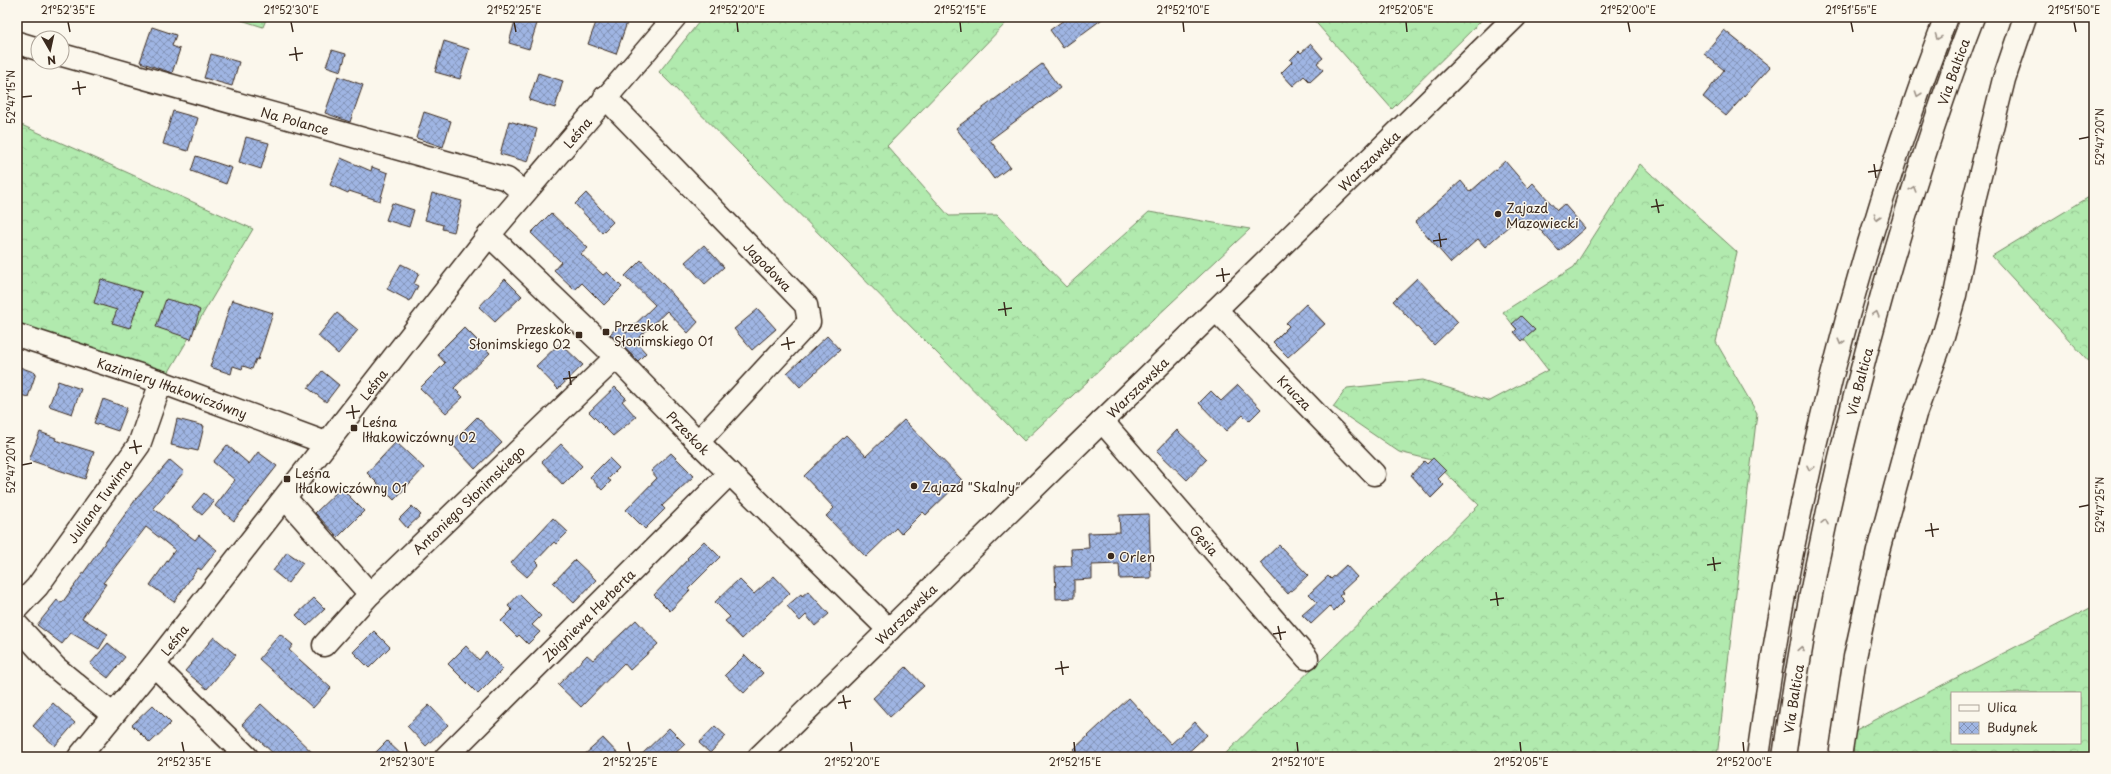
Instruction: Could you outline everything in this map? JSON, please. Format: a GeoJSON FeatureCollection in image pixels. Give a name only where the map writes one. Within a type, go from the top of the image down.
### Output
{"type":"FeatureCollection","features":[{"type":"Feature","properties":{"kind":"main road","name":"Leśna"},"geometry":{"type":"LineString","coordinates":[[79,757],[112,714],[154,665],[489,235],[674,17]]}},
{"type":"Feature","properties":{"kind":"main road","name":"Warszawska"},"geometry":{"type":"LineString","coordinates":[[759,757],[1515,17]]}},
{"type":"Feature","properties":{"kind":"main road","name":"Via Baltica"},"geometry":{"type":"LineString","coordinates":[[1758,757],[1789,570],[1831,379],[1873,231],[1928,65],[1946,17]]}},
{"type":"Feature","properties":{"kind":"main road","name":"Via Baltica"},"geometry":{"type":"LineString","coordinates":[[1784,757],[1792,698],[1814,574],[1856,388],[1915,183],[1973,17]]}},
{"type":"Feature","properties":{"kind":"main road"},"geometry":{"type":"LineString","coordinates":[[1840,757],[1855,657],[1878,551],[1915,414],[1955,296],[1975,196],[2004,79],[2025,17]]}},
{"type":"Feature","properties":{"kind":"main road","name":"Na Polance"},"geometry":{"type":"LineString","coordinates":[[70,57],[507,179],[524,192]]}},
{"type":"Feature","properties":{"kind":"main road","name":"Jagodowa"},"geometry":{"type":"LineString","coordinates":[[605,97],[806,306],[809,322],[698,442]]}},
{"type":"Feature","properties":{"kind":"main road","name":"Przeskok"},"geometry":{"type":"LineString","coordinates":[[489,235],[616,357],[698,442],[889,630]]}},
{"type":"Feature","properties":{"kind":"main road","name":"Krucza"},"geometry":{"type":"LineString","coordinates":[[1216,310],[1374,474]]}},
{"type":"Feature","properties":{"kind":"main road","name":"Kazimiery Iłłakowiczówny"},"geometry":{"type":"LineString","coordinates":[[17,335],[161,382],[326,443]]}},
{"type":"Feature","properties":{"kind":"main road","name":"Antoniego Słonimskiego"},"geometry":{"type":"LineString","coordinates":[[324,645],[370,594],[616,357]]}},
{"type":"Feature","properties":{"kind":"main road","name":"Juliana Tuwima"},"geometry":{"type":"LineString","coordinates":[[17,608],[37,587],[139,445],[161,382]]}},
{"type":"Feature","properties":{"kind":"main road","name":"Gęsia"},"geometry":{"type":"LineString","coordinates":[[1102,420],[1307,658]]}},
{"type":"Feature","properties":{"kind":"main road","name":"Zbigniewa Herberta"},"geometry":{"type":"LineString","coordinates":[[446,757],[730,473]]}},
{"type":"Feature","properties":{"kind":"main road"},"geometry":{"type":"LineString","coordinates":[[284,498],[370,594]]}},
{"type":"Feature","properties":{"kind":"main road"},"geometry":{"type":"LineString","coordinates":[[17,625],[55,667],[112,714]]}},
{"type":"Feature","properties":{"kind":"main road"},"geometry":{"type":"LineString","coordinates":[[154,665],[247,757]]}},
{"type":"Feature","properties":{"kind":"green space"},"geometry":{"type":"Polygon","coordinates":[[[232,17],[267,17],[263,27],[232,17]]]}},
{"type":"Feature","properties":{"kind":"green space"},"geometry":{"type":"Polygon","coordinates":[[[703,17],[1001,17],[1006,23],[887,146],[949,216],[997,215],[1066,287],[1149,212],[1250,229],[1024,441],[659,72],[703,17]]]}},
{"type":"Feature","properties":{"kind":"green space"},"geometry":{"type":"Polygon","coordinates":[[[1311,17],[1485,17],[1392,109],[1311,17]]]}},
{"type":"Feature","properties":{"kind":"green space"},"geometry":{"type":"Polygon","coordinates":[[[17,123],[253,229],[167,375],[17,326],[17,123]]]}},
{"type":"Feature","properties":{"kind":"green space"},"geometry":{"type":"Polygon","coordinates":[[[1640,164],[1737,252],[1716,342],[1757,413],[1717,757],[1222,757],[1479,505],[1432,460],[1399,452],[1333,407],[1347,388],[1423,380],[1490,401],[1548,370],[1503,312],[1574,267],[1640,164]]]}},
{"type":"Feature","properties":{"kind":"green space"},"geometry":{"type":"Polygon","coordinates":[[[2094,194],[2094,367],[1992,256],[2094,194]]]}},
{"type":"Feature","properties":{"kind":"green space"},"geometry":{"type":"Polygon","coordinates":[[[2094,606],[2094,757],[1850,757],[1854,731],[2094,606]]]}},
{"type":"Feature","properties":{"kind":"building"},"geometry":{"type":"Polygon","coordinates":[[[516,17],[539,17],[529,49],[509,43],[516,17]]]}},
{"type":"Feature","properties":{"kind":"building"},"geometry":{"type":"Polygon","coordinates":[[[598,17],[629,17],[616,54],[588,44],[598,17]]]}},
{"type":"Feature","properties":{"kind":"building"},"geometry":{"type":"Polygon","coordinates":[[[1068,17],[1105,17],[1063,48],[1050,30],[1068,17]]]}},
{"type":"Feature","properties":{"kind":"building"},"geometry":{"type":"Polygon","coordinates":[[[152,27],[176,35],[172,46],[180,49],[172,73],[140,62],[152,27]]]}},
{"type":"Feature","properties":{"kind":"building"},"geometry":{"type":"Polygon","coordinates":[[[1724,30],[1770,67],[1726,116],[1703,97],[1724,70],[1704,54],[1724,30]]]}},
{"type":"Feature","properties":{"kind":"building"},"geometry":{"type":"Polygon","coordinates":[[[444,41],[469,49],[460,79],[435,72],[444,41]]]}},
{"type":"Feature","properties":{"kind":"building"},"geometry":{"type":"Polygon","coordinates":[[[1311,44],[1323,58],[1317,63],[1323,70],[1310,82],[1304,76],[1293,86],[1281,73],[1292,62],[1290,60],[1299,51],[1301,53],[1311,44]]]}},
{"type":"Feature","properties":{"kind":"building"},"geometry":{"type":"Polygon","coordinates":[[[332,50],[346,54],[341,71],[326,66],[332,50]]]}},
{"type":"Feature","properties":{"kind":"building"},"geometry":{"type":"Polygon","coordinates":[[[211,54],[239,62],[232,86],[204,78],[211,54]]]}},
{"type":"Feature","properties":{"kind":"building"},"geometry":{"type":"Polygon","coordinates":[[[1042,64],[1060,88],[990,140],[1010,167],[994,179],[956,128],[1042,64]]]}},
{"type":"Feature","properties":{"kind":"building"},"geometry":{"type":"Polygon","coordinates":[[[538,73],[563,81],[555,108],[529,100],[538,73]]]}},
{"type":"Feature","properties":{"kind":"building"},"geometry":{"type":"Polygon","coordinates":[[[338,76],[363,85],[350,122],[325,113],[338,76]]]}},
{"type":"Feature","properties":{"kind":"building"},"geometry":{"type":"Polygon","coordinates":[[[173,111],[198,118],[188,151],[163,144],[173,111]]]}},
{"type":"Feature","properties":{"kind":"building"},"geometry":{"type":"Polygon","coordinates":[[[424,112],[451,121],[443,147],[416,138],[424,112]]]}},
{"type":"Feature","properties":{"kind":"building"},"geometry":{"type":"Polygon","coordinates":[[[509,121],[537,129],[528,162],[500,154],[509,121]]]}},
{"type":"Feature","properties":{"kind":"building"},"geometry":{"type":"Polygon","coordinates":[[[246,137],[269,143],[261,169],[239,162],[246,137]]]}},
{"type":"Feature","properties":{"kind":"building"},"geometry":{"type":"Polygon","coordinates":[[[196,156],[232,168],[226,184],[191,171],[196,156]]]}},
{"type":"Feature","properties":{"kind":"building"},"geometry":{"type":"Polygon","coordinates":[[[341,158],[371,171],[372,167],[388,173],[380,201],[349,191],[348,193],[330,185],[341,158]]]}},
{"type":"Feature","properties":{"kind":"building","name":"Zajazd Mazowiecki"},"geometry":{"type":"Polygon","coordinates":[[[1505,161],[1528,188],[1533,183],[1557,210],[1564,204],[1585,228],[1559,251],[1535,224],[1528,230],[1518,218],[1485,247],[1478,239],[1451,263],[1415,222],[1461,181],[1470,192],[1505,161]]]}},
{"type":"Feature","properties":{"kind":"building"},"geometry":{"type":"Polygon","coordinates":[[[432,193],[462,201],[454,232],[442,229],[443,225],[425,220],[432,193]]]}},
{"type":"Feature","properties":{"kind":"building"},"geometry":{"type":"Polygon","coordinates":[[[586,193],[613,222],[602,233],[575,204],[586,193]]]}},
{"type":"Feature","properties":{"kind":"building"},"geometry":{"type":"Polygon","coordinates":[[[392,203],[414,210],[409,227],[386,220],[392,203]]]}},
{"type":"Feature","properties":{"kind":"building"},"geometry":{"type":"Polygon","coordinates":[[[551,213],[588,248],[581,254],[603,275],[607,272],[622,287],[604,305],[582,283],[575,290],[554,270],[561,262],[531,233],[551,213]]]}},
{"type":"Feature","properties":{"kind":"building"},"geometry":{"type":"Polygon","coordinates":[[[704,245],[724,267],[705,284],[685,262],[704,245]]]}},
{"type":"Feature","properties":{"kind":"building"},"geometry":{"type":"Polygon","coordinates":[[[641,260],[698,322],[688,333],[667,311],[635,341],[646,353],[638,361],[610,334],[619,326],[626,333],[655,305],[625,276],[641,260]]]}},
{"type":"Feature","properties":{"kind":"building"},"geometry":{"type":"Polygon","coordinates":[[[401,264],[419,273],[414,284],[418,286],[410,301],[387,289],[401,264]]]}},
{"type":"Feature","properties":{"kind":"building"},"geometry":{"type":"Polygon","coordinates":[[[1417,278],[1458,322],[1434,345],[1393,301],[1417,278]]]}},
{"type":"Feature","properties":{"kind":"building"},"geometry":{"type":"Polygon","coordinates":[[[101,279],[142,292],[130,328],[112,323],[117,310],[94,303],[101,279]]]}},
{"type":"Feature","properties":{"kind":"building"},"geometry":{"type":"Polygon","coordinates":[[[505,279],[522,296],[495,322],[479,307],[505,279]]]}},
{"type":"Feature","properties":{"kind":"building"},"geometry":{"type":"Polygon","coordinates":[[[166,299],[192,306],[200,310],[191,339],[156,327],[166,299]]]}},
{"type":"Feature","properties":{"kind":"building"},"geometry":{"type":"Polygon","coordinates":[[[232,300],[273,313],[258,360],[256,359],[252,369],[243,366],[242,369],[233,366],[231,374],[210,367],[232,300]]]}},
{"type":"Feature","properties":{"kind":"building"},"geometry":{"type":"Polygon","coordinates":[[[1306,304],[1325,324],[1288,357],[1273,342],[1289,326],[1286,323],[1306,304]]]}},
{"type":"Feature","properties":{"kind":"building"},"geometry":{"type":"Polygon","coordinates":[[[758,309],[776,329],[752,350],[734,329],[758,309]]]}},
{"type":"Feature","properties":{"kind":"building"},"geometry":{"type":"Polygon","coordinates":[[[337,313],[358,330],[338,354],[318,336],[337,313]]]}},
{"type":"Feature","properties":{"kind":"building"},"geometry":{"type":"Polygon","coordinates":[[[1521,316],[1535,330],[1522,341],[1514,332],[1517,329],[1512,324],[1521,316]]]}},
{"type":"Feature","properties":{"kind":"building"},"geometry":{"type":"Polygon","coordinates":[[[464,327],[490,353],[454,388],[463,397],[446,413],[420,388],[445,363],[437,354],[464,327]]]}},
{"type":"Feature","properties":{"kind":"building"},"geometry":{"type":"Polygon","coordinates":[[[827,336],[840,350],[800,387],[787,373],[827,336]]]}},
{"type":"Feature","properties":{"kind":"building"},"geometry":{"type":"Polygon","coordinates":[[[560,343],[583,365],[558,389],[536,366],[560,343]]]}},
{"type":"Feature","properties":{"kind":"building"},"geometry":{"type":"Polygon","coordinates":[[[17,366],[36,373],[28,397],[17,394],[17,366]]]}},
{"type":"Feature","properties":{"kind":"building"},"geometry":{"type":"Polygon","coordinates":[[[322,371],[339,385],[326,402],[308,388],[322,371]]]}},
{"type":"Feature","properties":{"kind":"building"},"geometry":{"type":"Polygon","coordinates":[[[58,381],[81,389],[72,414],[49,406],[58,381]]]}},
{"type":"Feature","properties":{"kind":"building"},"geometry":{"type":"Polygon","coordinates":[[[1238,385],[1261,409],[1249,421],[1243,415],[1226,431],[1199,403],[1211,391],[1221,401],[1238,385]]]}},
{"type":"Feature","properties":{"kind":"building"},"geometry":{"type":"Polygon","coordinates":[[[615,387],[626,398],[622,401],[636,417],[613,436],[589,412],[615,387]]]}},
{"type":"Feature","properties":{"kind":"building"},"geometry":{"type":"Polygon","coordinates":[[[103,399],[127,408],[118,431],[94,423],[103,399]]]}},
{"type":"Feature","properties":{"kind":"building"},"geometry":{"type":"Polygon","coordinates":[[[477,417],[502,443],[475,469],[451,443],[477,417]]]}},
{"type":"Feature","properties":{"kind":"building"},"geometry":{"type":"Polygon","coordinates":[[[177,419],[204,426],[198,451],[171,445],[177,419]]]}},
{"type":"Feature","properties":{"kind":"building","name":"Zajazd \"Skalny\""},"geometry":{"type":"Polygon","coordinates":[[[904,420],[962,480],[926,515],[923,512],[901,534],[896,528],[866,557],[826,516],[834,508],[804,476],[846,435],[866,456],[904,420]]]}},
{"type":"Feature","properties":{"kind":"building"},"geometry":{"type":"Polygon","coordinates":[[[1177,430],[1207,459],[1187,480],[1157,451],[1177,430]]]}},
{"type":"Feature","properties":{"kind":"building"},"geometry":{"type":"Polygon","coordinates":[[[40,432],[56,438],[55,440],[94,452],[85,479],[29,460],[40,432]]]}},
{"type":"Feature","properties":{"kind":"building"},"geometry":{"type":"Polygon","coordinates":[[[396,442],[424,468],[394,500],[367,473],[396,442]]]}},
{"type":"Feature","properties":{"kind":"building"},"geometry":{"type":"Polygon","coordinates":[[[561,444],[582,466],[563,485],[542,462],[561,444]]]}},
{"type":"Feature","properties":{"kind":"building"},"geometry":{"type":"Polygon","coordinates":[[[227,445],[249,464],[258,452],[277,466],[234,521],[215,506],[235,480],[213,462],[227,445]]]}},
{"type":"Feature","properties":{"kind":"building"},"geometry":{"type":"Polygon","coordinates":[[[671,453],[694,476],[662,506],[665,509],[645,529],[626,510],[657,478],[651,471],[671,453]]]}},
{"type":"Feature","properties":{"kind":"building"},"geometry":{"type":"Polygon","coordinates":[[[609,458],[619,468],[608,479],[611,481],[602,490],[590,477],[609,458]]]}},
{"type":"Feature","properties":{"kind":"building"},"geometry":{"type":"Polygon","coordinates":[[[1433,458],[1446,471],[1438,479],[1444,485],[1431,498],[1411,475],[1424,461],[1427,464],[1433,458]]]}},
{"type":"Feature","properties":{"kind":"building"},"geometry":{"type":"Polygon","coordinates":[[[170,460],[184,472],[153,508],[195,540],[199,535],[217,550],[201,570],[198,568],[174,602],[150,585],[175,550],[146,527],[103,583],[106,584],[82,618],[108,634],[99,649],[71,633],[62,644],[37,625],[57,600],[62,603],[136,499],[170,460]]]}},
{"type":"Feature","properties":{"kind":"building"},"geometry":{"type":"Polygon","coordinates":[[[341,488],[364,511],[338,537],[315,513],[341,488]]]}},
{"type":"Feature","properties":{"kind":"building"},"geometry":{"type":"Polygon","coordinates":[[[204,493],[214,502],[202,515],[192,507],[204,493]]]}},
{"type":"Feature","properties":{"kind":"building"},"geometry":{"type":"Polygon","coordinates":[[[412,506],[421,515],[407,528],[399,519],[412,506]]]}},
{"type":"Feature","properties":{"kind":"building","name":"Orlen"},"geometry":{"type":"Polygon","coordinates":[[[1149,514],[1151,578],[1120,579],[1119,564],[1092,565],[1092,579],[1074,580],[1074,598],[1056,599],[1055,567],[1072,566],[1071,549],[1089,548],[1088,533],[1120,532],[1119,515],[1149,514]]]}},
{"type":"Feature","properties":{"kind":"building"},"geometry":{"type":"Polygon","coordinates":[[[553,518],[568,532],[556,544],[554,542],[536,561],[539,564],[527,577],[511,563],[553,518]]]}},
{"type":"Feature","properties":{"kind":"building"},"geometry":{"type":"Polygon","coordinates":[[[704,541],[720,557],[688,589],[690,590],[670,611],[654,595],[704,541]]]}},
{"type":"Feature","properties":{"kind":"building"},"geometry":{"type":"Polygon","coordinates":[[[1279,545],[1308,575],[1288,594],[1260,563],[1279,545]]]}},
{"type":"Feature","properties":{"kind":"building"},"geometry":{"type":"Polygon","coordinates":[[[287,552],[303,563],[288,583],[273,571],[287,552]]]}},
{"type":"Feature","properties":{"kind":"building"},"geometry":{"type":"Polygon","coordinates":[[[575,560],[596,580],[574,603],[553,583],[575,560]]]}},
{"type":"Feature","properties":{"kind":"building"},"geometry":{"type":"Polygon","coordinates":[[[1346,565],[1357,577],[1341,592],[1343,593],[1339,596],[1344,601],[1334,611],[1330,606],[1311,624],[1302,615],[1317,602],[1309,594],[1328,576],[1331,579],[1346,565]]]}},
{"type":"Feature","properties":{"kind":"building"},"geometry":{"type":"Polygon","coordinates":[[[774,576],[790,593],[742,639],[725,621],[730,617],[715,602],[739,579],[754,594],[774,576]]]}},
{"type":"Feature","properties":{"kind":"building"},"geometry":{"type":"Polygon","coordinates":[[[808,591],[829,614],[815,626],[806,615],[800,621],[787,606],[801,594],[802,596],[808,591]]]}},
{"type":"Feature","properties":{"kind":"building"},"geometry":{"type":"Polygon","coordinates":[[[519,594],[541,616],[532,625],[540,632],[528,644],[519,635],[517,637],[501,621],[512,610],[508,606],[519,594]]]}},
{"type":"Feature","properties":{"kind":"building"},"geometry":{"type":"Polygon","coordinates":[[[314,598],[325,609],[307,626],[296,615],[314,598]]]}},
{"type":"Feature","properties":{"kind":"building"},"geometry":{"type":"Polygon","coordinates":[[[636,620],[658,644],[630,670],[624,663],[581,707],[558,685],[587,655],[593,660],[636,620]]]}},
{"type":"Feature","properties":{"kind":"building"},"geometry":{"type":"Polygon","coordinates":[[[374,631],[390,647],[369,668],[353,652],[374,631]]]}},
{"type":"Feature","properties":{"kind":"building"},"geometry":{"type":"Polygon","coordinates":[[[280,634],[293,645],[289,650],[331,688],[313,708],[259,659],[280,634]]]}},
{"type":"Feature","properties":{"kind":"building"},"geometry":{"type":"Polygon","coordinates":[[[214,637],[236,655],[207,689],[185,671],[214,637]]]}},
{"type":"Feature","properties":{"kind":"building"},"geometry":{"type":"Polygon","coordinates":[[[108,643],[125,657],[108,678],[90,664],[108,643]]]}},
{"type":"Feature","properties":{"kind":"building"},"geometry":{"type":"Polygon","coordinates":[[[466,646],[479,660],[486,652],[503,669],[478,694],[448,664],[466,646]]]}},
{"type":"Feature","properties":{"kind":"building"},"geometry":{"type":"Polygon","coordinates":[[[745,655],[763,673],[744,693],[725,675],[745,655]]]}},
{"type":"Feature","properties":{"kind":"building"},"geometry":{"type":"Polygon","coordinates":[[[906,667],[924,686],[890,717],[873,698],[906,667]]]}},
{"type":"Feature","properties":{"kind":"building"},"geometry":{"type":"Polygon","coordinates":[[[1129,698],[1171,744],[1195,722],[1207,735],[1183,757],[1081,757],[1074,749],[1129,698]]]}},
{"type":"Feature","properties":{"kind":"building"},"geometry":{"type":"Polygon","coordinates":[[[53,703],[75,723],[55,746],[33,726],[53,703]]]}},
{"type":"Feature","properties":{"kind":"building"},"geometry":{"type":"Polygon","coordinates":[[[261,704],[317,757],[277,757],[242,724],[261,704]]]}},
{"type":"Feature","properties":{"kind":"building"},"geometry":{"type":"Polygon","coordinates":[[[153,705],[171,723],[150,743],[132,725],[153,705]]]}},
{"type":"Feature","properties":{"kind":"building"},"geometry":{"type":"Polygon","coordinates":[[[429,705],[448,725],[426,746],[407,726],[429,705]]]}},
{"type":"Feature","properties":{"kind":"building"},"geometry":{"type":"Polygon","coordinates":[[[715,726],[726,736],[710,753],[699,743],[715,726]]]}},
{"type":"Feature","properties":{"kind":"building"},"geometry":{"type":"Polygon","coordinates":[[[669,728],[685,744],[671,757],[639,757],[669,728]]]}},
{"type":"Feature","properties":{"kind":"building"},"geometry":{"type":"Polygon","coordinates":[[[603,738],[621,757],[582,757],[603,738]]]}},
{"type":"Feature","properties":{"kind":"building"},"geometry":{"type":"Polygon","coordinates":[[[387,741],[404,757],[371,757],[387,741]]]}},
{"type":"Feature","properties":{"kind":"place","name":"Zajazd Mazowiecki"},"geometry":{"type":"Point","coordinates":[1498,214]}},
{"type":"Feature","properties":{"kind":"place","name":"Przeskok Słonimskiego 01"},"geometry":{"type":"Point","coordinates":[606,332]}},
{"type":"Feature","properties":{"kind":"place","name":"Przeskok Słonimskiego 02"},"geometry":{"type":"Point","coordinates":[579,335]}},
{"type":"Feature","properties":{"kind":"place","name":"Leśna Iłłakowiczówny 02"},"geometry":{"type":"Point","coordinates":[354,428]}},
{"type":"Feature","properties":{"kind":"place","name":"Leśna Iłłakowiczówny 01"},"geometry":{"type":"Point","coordinates":[287,479]}},
{"type":"Feature","properties":{"kind":"place","name":"Zajazd \"Skalny\""},"geometry":{"type":"Point","coordinates":[914,486]}},
{"type":"Feature","properties":{"kind":"place","name":"Orlen"},"geometry":{"type":"Point","coordinates":[1111,556]}}]}
